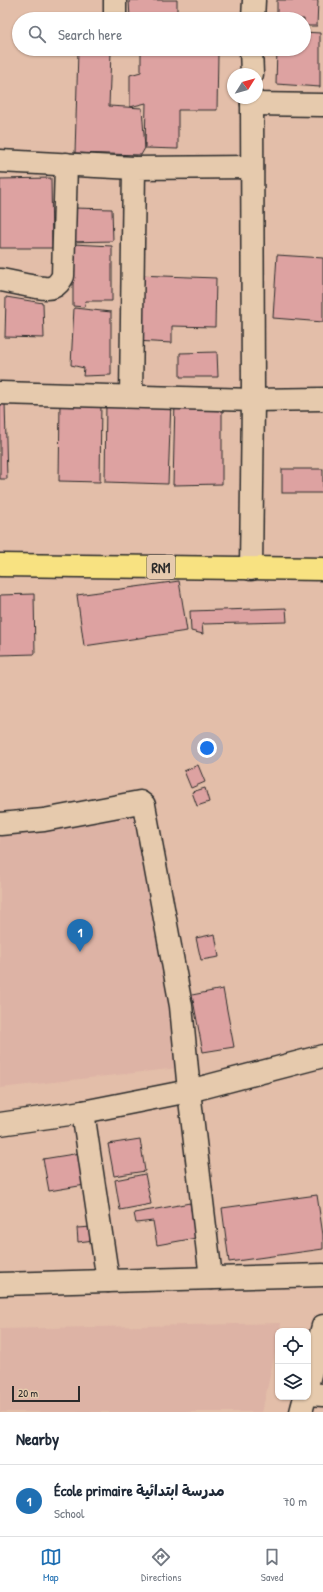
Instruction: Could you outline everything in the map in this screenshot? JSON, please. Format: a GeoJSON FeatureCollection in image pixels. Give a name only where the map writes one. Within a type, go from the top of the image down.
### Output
{"type":"FeatureCollection","features":[{"type":"Feature","properties":{"kind":"highway","name":"RN1"},"geometry":{"type":"LineString","coordinates":[[0,565],[323,569]]}},
{"type":"Feature","properties":{"kind":"street"},"geometry":{"type":"LineString","coordinates":[[115,0],[115,12]]}},
{"type":"Feature","properties":{"kind":"street"},"geometry":{"type":"LineString","coordinates":[[253,12],[254,0]]}},
{"type":"Feature","properties":{"kind":"street"},"geometry":{"type":"LineString","coordinates":[[252,56],[252,68]]}},
{"type":"Feature","properties":{"kind":"street"},"geometry":{"type":"LineString","coordinates":[[263,101],[323,104]]}},
{"type":"Feature","properties":{"kind":"street"},"geometry":{"type":"LineString","coordinates":[[252,104],[254,400],[252,569]]}},
{"type":"Feature","properties":{"kind":"street"},"geometry":{"type":"LineString","coordinates":[[0,161],[134,168],[252,167]]}},
{"type":"Feature","properties":{"kind":"street"},"geometry":{"type":"LineString","coordinates":[[0,280],[47,288],[51,288],[59,284],[63,276],[66,164]]}},
{"type":"Feature","properties":{"kind":"street"},"geometry":{"type":"LineString","coordinates":[[131,396],[134,168]]}},
{"type":"Feature","properties":{"kind":"street"},"geometry":{"type":"LineString","coordinates":[[0,393],[254,400],[323,399]]}},
{"type":"Feature","properties":{"kind":"street"},"geometry":{"type":"LineString","coordinates":[[0,824],[44,820],[140,802],[144,805],[181,1006],[189,1091],[211,1278]]}},
{"type":"Feature","properties":{"kind":"street"},"geometry":{"type":"LineString","coordinates":[[0,1124],[83,1112],[189,1091],[323,1056]]}},
{"type":"Feature","properties":{"kind":"street"},"geometry":{"type":"LineString","coordinates":[[83,1112],[108,1281]]}},
{"type":"Feature","properties":{"kind":"street"},"geometry":{"type":"LineString","coordinates":[[0,1284],[323,1275]]}},
{"type":"Feature","properties":{"kind":"street"},"geometry":{"type":"LineString","coordinates":[[311,1371],[323,1326]]}},
{"type":"Feature","properties":{"kind":"street"},"geometry":{"type":"LineString","coordinates":[[311,1394],[323,1395]]}},
{"type":"Feature","properties":{"kind":"street"},"geometry":{"type":"LineString","coordinates":[[301,1412],[304,1400]]}},
{"type":"Feature","properties":{"kind":"shaded area"},"geometry":{"type":"Polygon","coordinates":[[[140,812],[178,1068],[0,1088],[0,836],[140,812]]]}},
{"type":"Feature","properties":{"kind":"shaded area"},"geometry":{"type":"Polygon","coordinates":[[[281,1323],[280,1328],[275,1328],[275,1353],[262,1412],[0,1412],[0,1329],[281,1323]]]}},
{"type":"Feature","properties":{"kind":"building"},"geometry":{"type":"Polygon","coordinates":[[[129,0],[177,0],[177,12],[130,12],[129,0]]]}},
{"type":"Feature","properties":{"kind":"building"},"geometry":{"type":"Polygon","coordinates":[[[277,0],[318,0],[317,26],[311,26],[311,12],[277,12],[277,0]]]}},
{"type":"Feature","properties":{"kind":"building"},"geometry":{"type":"Polygon","coordinates":[[[311,32],[320,33],[320,87],[276,84],[277,56],[311,56],[311,32]]]}},
{"type":"Feature","properties":{"kind":"building"},"geometry":{"type":"Polygon","coordinates":[[[78,56],[111,56],[109,106],[142,108],[145,148],[141,155],[75,153],[78,56]]]}},
{"type":"Feature","properties":{"kind":"building"},"geometry":{"type":"Polygon","coordinates":[[[141,56],[218,56],[217,110],[178,110],[178,149],[145,148],[146,103],[130,107],[130,75],[141,72],[141,56]]]}},
{"type":"Feature","properties":{"kind":"building"},"geometry":{"type":"Polygon","coordinates":[[[51,178],[52,248],[0,248],[0,179],[51,178]]]}},
{"type":"Feature","properties":{"kind":"building"},"geometry":{"type":"Polygon","coordinates":[[[74,208],[112,209],[113,241],[68,242],[74,208]]]}},
{"type":"Feature","properties":{"kind":"building"},"geometry":{"type":"Polygon","coordinates":[[[73,244],[112,246],[112,301],[86,301],[84,307],[73,306],[73,244]]]}},
{"type":"Feature","properties":{"kind":"building"},"geometry":{"type":"Polygon","coordinates":[[[277,255],[323,258],[323,322],[273,318],[277,255]]]}},
{"type":"Feature","properties":{"kind":"building"},"geometry":{"type":"Polygon","coordinates":[[[137,275],[216,278],[215,327],[172,326],[172,343],[135,341],[137,275]]]}},
{"type":"Feature","properties":{"kind":"building"},"geometry":{"type":"Polygon","coordinates":[[[6,297],[43,303],[44,338],[5,337],[6,297]]]}},
{"type":"Feature","properties":{"kind":"building"},"geometry":{"type":"Polygon","coordinates":[[[74,308],[111,312],[111,375],[83,376],[84,368],[71,365],[74,308]]]}},
{"type":"Feature","properties":{"kind":"building"},"geometry":{"type":"Polygon","coordinates":[[[217,352],[218,377],[180,377],[180,353],[217,352]]]}},
{"type":"Feature","properties":{"kind":"building"},"geometry":{"type":"Polygon","coordinates":[[[101,401],[100,482],[59,481],[60,402],[101,401]]]}},
{"type":"Feature","properties":{"kind":"building"},"geometry":{"type":"Polygon","coordinates":[[[106,401],[171,401],[168,484],[105,482],[106,401]]]}},
{"type":"Feature","properties":{"kind":"building"},"geometry":{"type":"Polygon","coordinates":[[[5,402],[7,479],[0,479],[0,403],[5,402]]]}},
{"type":"Feature","properties":{"kind":"building"},"geometry":{"type":"Polygon","coordinates":[[[175,402],[222,404],[222,484],[173,485],[175,402]]]}},
{"type":"Feature","properties":{"kind":"building"},"geometry":{"type":"Polygon","coordinates":[[[282,469],[323,469],[323,493],[282,493],[282,469]]]}},
{"type":"Feature","properties":{"kind":"building"},"geometry":{"type":"Polygon","coordinates":[[[179,581],[187,631],[84,646],[77,595],[179,581]]]}},
{"type":"Feature","properties":{"kind":"building"},"geometry":{"type":"Polygon","coordinates":[[[34,594],[35,654],[0,655],[0,595],[34,594]]]}},
{"type":"Feature","properties":{"kind":"building"},"geometry":{"type":"Polygon","coordinates":[[[286,608],[287,622],[202,624],[203,634],[191,631],[190,611],[286,608]]]}},
{"type":"Feature","properties":{"kind":"building"},"geometry":{"type":"Polygon","coordinates":[[[198,765],[205,782],[191,788],[184,771],[198,765]]]}},
{"type":"Feature","properties":{"kind":"building"},"geometry":{"type":"Polygon","coordinates":[[[205,788],[209,802],[197,806],[192,792],[205,788]]]}},
{"type":"Feature","properties":{"kind":"building"},"geometry":{"type":"Polygon","coordinates":[[[215,934],[219,957],[201,960],[196,938],[215,934]]]}},
{"type":"Feature","properties":{"kind":"building"},"geometry":{"type":"Polygon","coordinates":[[[223,989],[234,1047],[203,1052],[192,995],[223,989]]]}},
{"type":"Feature","properties":{"kind":"building"},"geometry":{"type":"Polygon","coordinates":[[[140,1139],[145,1171],[114,1176],[108,1144],[140,1139]]]}},
{"type":"Feature","properties":{"kind":"building"},"geometry":{"type":"Polygon","coordinates":[[[80,1153],[85,1185],[49,1191],[43,1159],[80,1153]]]}},
{"type":"Feature","properties":{"kind":"building"},"geometry":{"type":"Polygon","coordinates":[[[145,1174],[151,1204],[120,1210],[115,1180],[145,1174]]]}},
{"type":"Feature","properties":{"kind":"building"},"geometry":{"type":"Polygon","coordinates":[[[317,1195],[323,1235],[323,1249],[229,1262],[222,1208],[317,1195]]]}},
{"type":"Feature","properties":{"kind":"building"},"geometry":{"type":"Polygon","coordinates":[[[190,1203],[196,1238],[157,1245],[153,1221],[136,1223],[134,1213],[190,1203]]]}},
{"type":"Feature","properties":{"kind":"building"},"geometry":{"type":"Polygon","coordinates":[[[92,1227],[94,1240],[78,1242],[77,1228],[92,1227]]]}},
{"type":"Feature","properties":{"kind":"place","name":"École primaire مدرسة ابتدائية"},"geometry":{"type":"Point","coordinates":[80,952]}}]}
